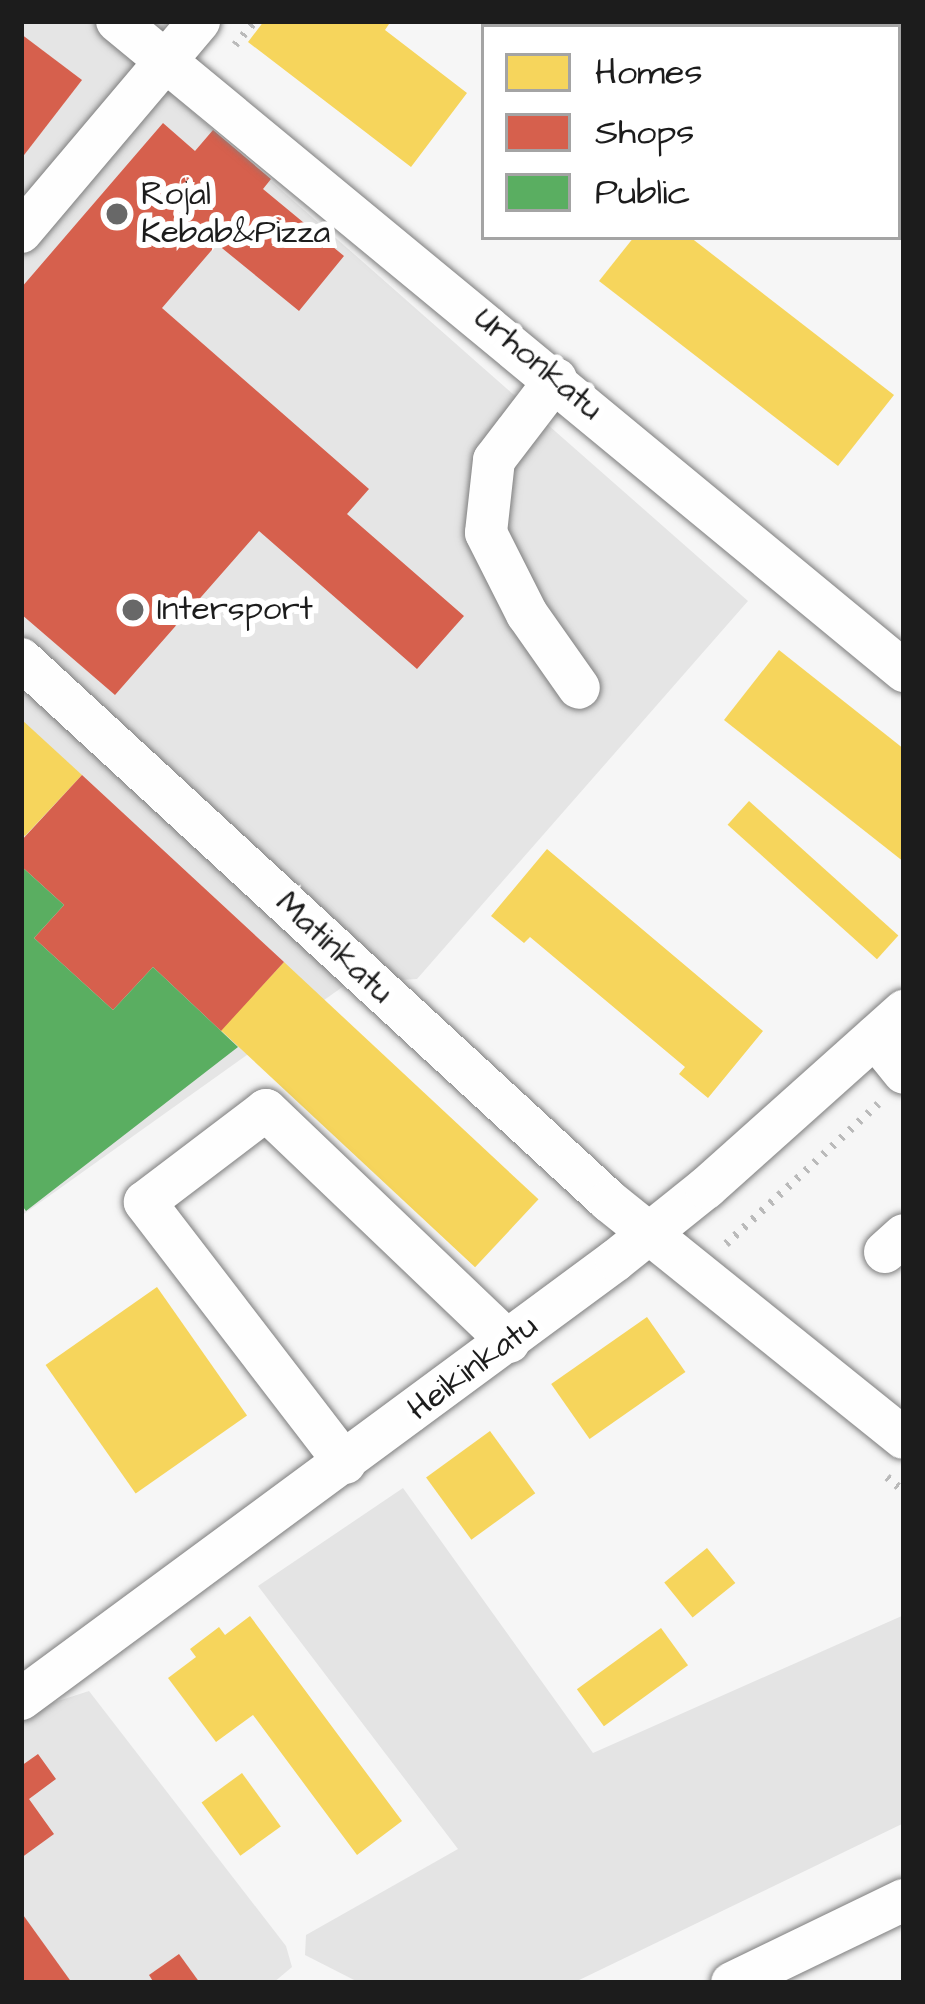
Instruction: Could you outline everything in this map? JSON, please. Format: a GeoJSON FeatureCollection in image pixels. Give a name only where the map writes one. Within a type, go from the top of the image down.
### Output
{"type":"FeatureCollection","features":[{"type":"Feature","properties":{"kind":"street","name":"Urhonkatu"},"geometry":{"type":"LineString","coordinates":[[117,21],[904,671]]}},
{"type":"Feature","properties":{"kind":"street"},"geometry":{"type":"LineString","coordinates":[[21,232],[199,21]]}},
{"type":"Feature","properties":{"kind":"street"},"geometry":{"type":"LineString","coordinates":[[556,379],[494,460],[486,533],[527,614],[580,688]]}},
{"type":"Feature","properties":{"kind":"street","name":"Matinkatu"},"geometry":{"type":"LineString","coordinates":[[21,659],[648,1233],[699,1268],[892,1455]]}},
{"type":"Feature","properties":{"kind":"street"},"geometry":{"type":"LineString","coordinates":[[889,1024],[896,1084]]}},
{"type":"Feature","properties":{"kind":"street","name":"Heikinkatu"},"geometry":{"type":"LineString","coordinates":[[21,1699],[509,1342],[648,1233],[889,1024]]}},
{"type":"Feature","properties":{"kind":"street"},"geometry":{"type":"LineString","coordinates":[[344,1462],[146,1202],[266,1110],[509,1342]]}},
{"type":"Feature","properties":{"kind":"street"},"geometry":{"type":"LineString","coordinates":[[732,1983],[904,1900]]}},
{"type":"Feature","properties":{"kind":"path"},"geometry":{"type":"LineString","coordinates":[[699,1268],[896,1084]]}},
{"type":"Feature","properties":{"kind":"path"},"geometry":{"type":"LineString","coordinates":[[892,1455],[904,1492]]}},
{"type":"Feature","properties":{"kind":"shaded area"},"geometry":{"type":"Polygon","coordinates":[[[21,21],[168,21],[136,62],[748,601],[417,979],[348,983],[21,1216],[21,21]]]}},
{"type":"Feature","properties":{"kind":"shaded area"},"geometry":{"type":"Polygon","coordinates":[[[403,1488],[593,1753],[904,1615],[904,1823],[573,1983],[360,1983],[305,1955],[306,1935],[458,1849],[258,1586],[403,1488]]]}},
{"type":"Feature","properties":{"kind":"shaded area"},"geometry":{"type":"Polygon","coordinates":[[[89,1691],[286,1946],[292,1967],[273,1983],[21,1983],[21,1713],[89,1691]]]}},
{"type":"Feature","properties":{"kind":"building: Homes"},"geometry":{"type":"Polygon","coordinates":[[[264,21],[391,21],[385,30],[467,93],[411,167],[248,42],[264,21]]]}},
{"type":"Feature","properties":{"kind":"building: Homes"},"geometry":{"type":"Polygon","coordinates":[[[632,240],[694,240],[894,395],[838,466],[599,281],[632,240]]]}},
{"type":"Feature","properties":{"kind":"building: Homes"},"geometry":{"type":"Polygon","coordinates":[[[779,650],[904,749],[904,862],[724,720],[779,650]]]}},
{"type":"Feature","properties":{"kind":"building: Homes"},"geometry":{"type":"Polygon","coordinates":[[[21,719],[82,775],[25,836],[21,832],[21,719]]]}},
{"type":"Feature","properties":{"kind":"building: Homes"},"geometry":{"type":"Polygon","coordinates":[[[749,801],[898,935],[877,959],[728,825],[749,801]]]}},
{"type":"Feature","properties":{"kind":"building: Homes"},"geometry":{"type":"Polygon","coordinates":[[[547,849],[763,1031],[708,1098],[679,1074],[685,1067],[530,937],[524,943],[491,916],[547,849]]]}},
{"type":"Feature","properties":{"kind":"building: Homes"},"geometry":{"type":"Polygon","coordinates":[[[284,962],[539,1199],[475,1267],[221,1030],[284,962]]]}},
{"type":"Feature","properties":{"kind":"building: Homes"},"geometry":{"type":"Polygon","coordinates":[[[157,1287],[247,1416],[136,1494],[46,1365],[157,1287]]]}},
{"type":"Feature","properties":{"kind":"building: Homes"},"geometry":{"type":"Polygon","coordinates":[[[647,1317],[685,1372],[590,1439],[551,1384],[647,1317]]]}},
{"type":"Feature","properties":{"kind":"building: Homes"},"geometry":{"type":"Polygon","coordinates":[[[490,1431],[535,1493],[471,1540],[426,1477],[490,1431]]]}},
{"type":"Feature","properties":{"kind":"building: Homes"},"geometry":{"type":"Polygon","coordinates":[[[707,1548],[735,1583],[693,1618],[664,1583],[707,1548]]]}},
{"type":"Feature","properties":{"kind":"building: Homes"},"geometry":{"type":"Polygon","coordinates":[[[250,1616],[402,1821],[357,1855],[253,1715],[216,1742],[168,1678],[196,1657],[190,1649],[219,1627],[225,1635],[250,1616]]]}},
{"type":"Feature","properties":{"kind":"building: Homes"},"geometry":{"type":"Polygon","coordinates":[[[661,1628],[688,1665],[604,1726],[577,1689],[661,1628]]]}},
{"type":"Feature","properties":{"kind":"building: Homes"},"geometry":{"type":"Polygon","coordinates":[[[242,1773],[281,1826],[240,1856],[202,1802],[242,1773]]]}},
{"type":"Feature","properties":{"kind":"building: Shops"},"geometry":{"type":"Polygon","coordinates":[[[21,34],[82,80],[21,159],[21,34]]]}},
{"type":"Feature","properties":{"kind":"building: Shops"},"geometry":{"type":"Polygon","coordinates":[[[163,123],[195,151],[213,130],[271,179],[263,189],[344,256],[299,311],[217,244],[162,308],[369,489],[347,514],[464,616],[417,669],[259,531],[115,695],[21,614],[21,288],[163,123]]]}},
{"type":"Feature","properties":{"kind":"building: Shops"},"geometry":{"type":"Polygon","coordinates":[[[82,775],[284,962],[221,1031],[153,967],[113,1010],[34,938],[64,905],[21,866],[21,841],[82,775]]]}},
{"type":"Feature","properties":{"kind":"building: Shops"},"geometry":{"type":"Polygon","coordinates":[[[38,1754],[56,1779],[29,1799],[54,1834],[21,1858],[21,1766],[38,1754]]]}},
{"type":"Feature","properties":{"kind":"building: Shops"},"geometry":{"type":"Polygon","coordinates":[[[21,1912],[72,1983],[21,1983],[21,1912]]]}},
{"type":"Feature","properties":{"kind":"building: Shops"},"geometry":{"type":"Polygon","coordinates":[[[179,1954],[200,1983],[154,1983],[149,1975],[179,1954]]]}},
{"type":"Feature","properties":{"kind":"building: Public"},"geometry":{"type":"Polygon","coordinates":[[[21,866],[64,905],[34,938],[113,1010],[153,967],[238,1047],[26,1211],[21,1204],[21,866]]]}},
{"type":"Feature","properties":{"kind":"place","name":"Rojal Kebab&Pizza"},"geometry":{"type":"Point","coordinates":[117,214]}},
{"type":"Feature","properties":{"kind":"place","name":"Intersport"},"geometry":{"type":"Point","coordinates":[133,610]}}]}
